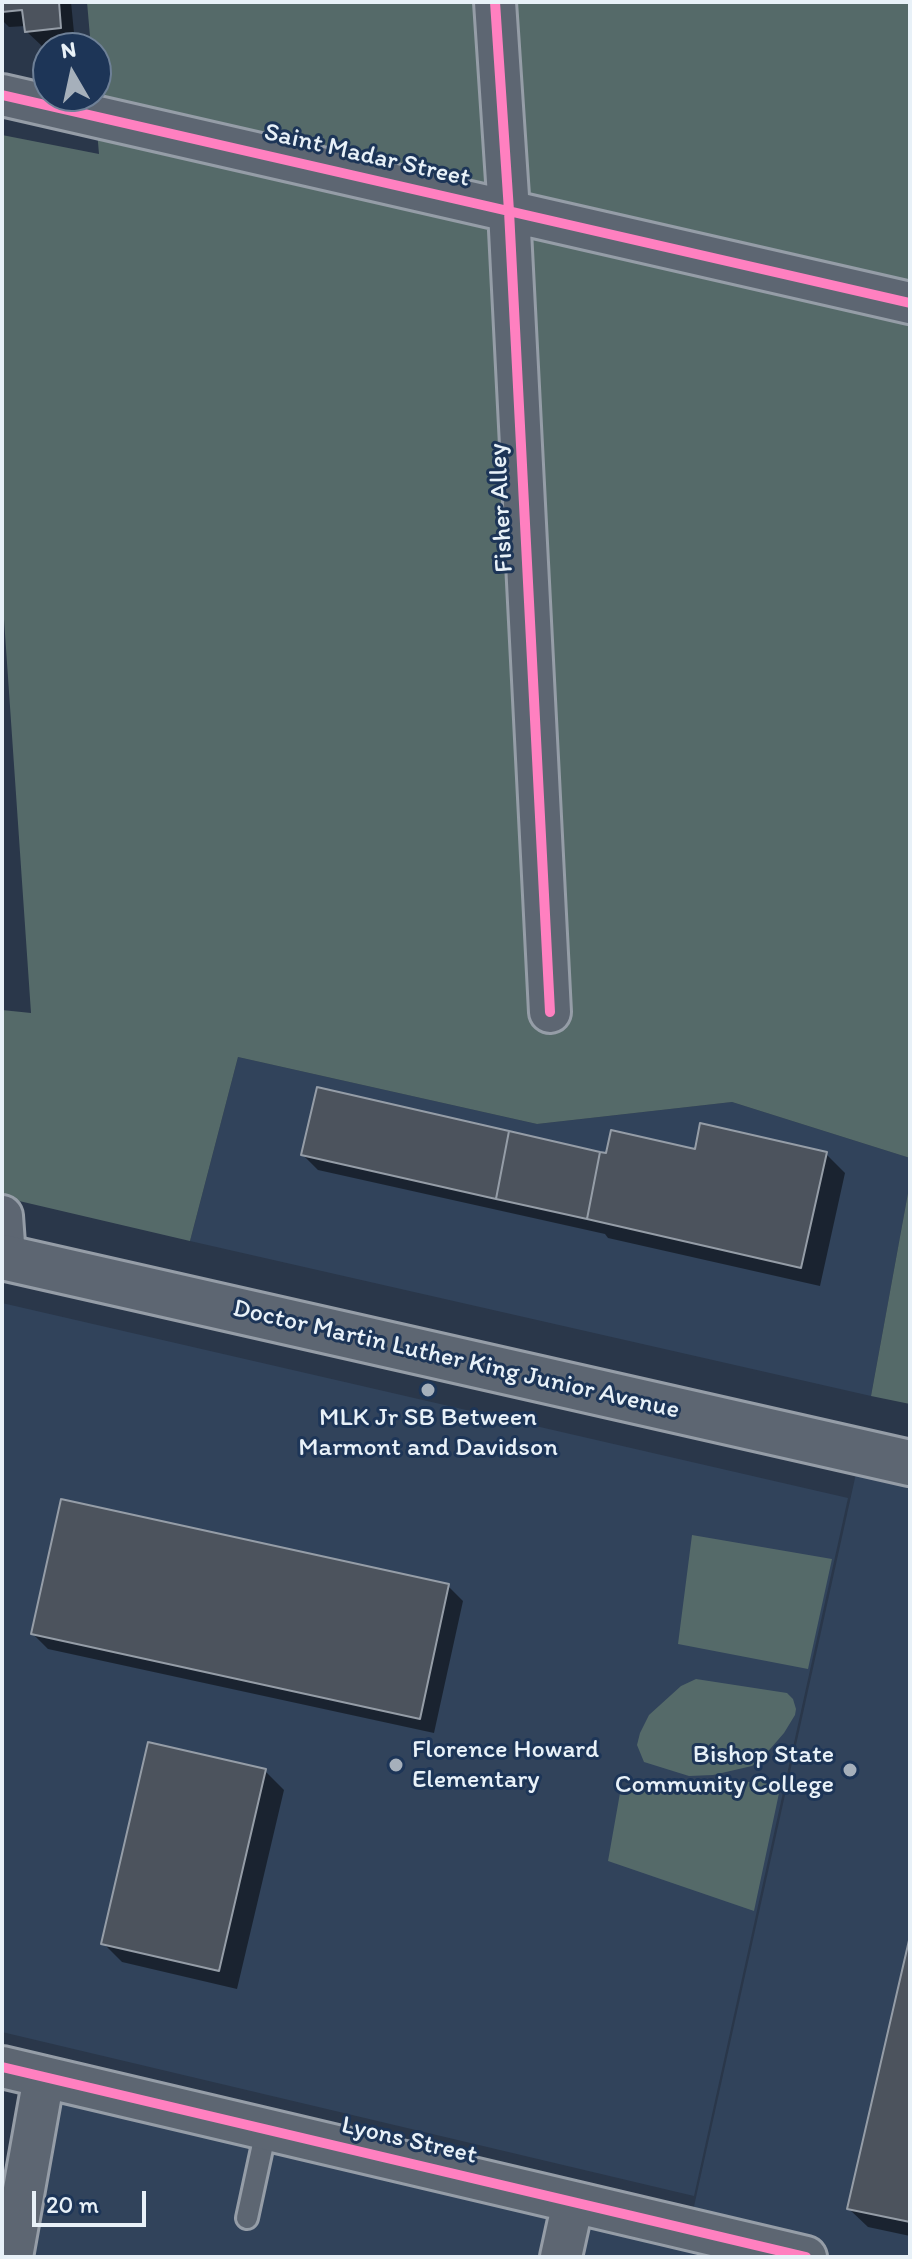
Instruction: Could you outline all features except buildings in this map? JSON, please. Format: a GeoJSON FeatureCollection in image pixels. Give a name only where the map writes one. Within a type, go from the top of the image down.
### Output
{"type":"FeatureCollection","features":[{"type":"Feature","properties":{"kind":"main road","name":"Doctor Martin Luther King Junior Avenue"},"geometry":{"type":"LineString","coordinates":[[3,1244],[910,1463]]}},
{"type":"Feature","properties":{"kind":"street","name":"Fisher Alley"},"geometry":{"type":"LineString","coordinates":[[495,2],[509,211],[550,1012]]}},
{"type":"Feature","properties":{"kind":"street","name":"Saint Madar Street"},"geometry":{"type":"LineString","coordinates":[[2,95],[910,303]]}},
{"type":"Feature","properties":{"kind":"street","name":"Lyons Street"},"geometry":{"type":"LineString","coordinates":[[2,2067],[806,2257]]}},
{"type":"Feature","properties":{"kind":"street"},"geometry":{"type":"LineString","coordinates":[[12,2257],[44,2077]]}},
{"type":"Feature","properties":{"kind":"street"},"geometry":{"type":"LineString","coordinates":[[561,2257],[573,2202]]}},
{"type":"Feature","properties":{"kind":"lane"},"geometry":{"type":"LineString","coordinates":[[247,2218],[266,2130]]}},
{"type":"Feature","properties":{"kind":"shaded area"},"geometry":{"type":"Polygon","coordinates":[[[238,1057],[537,1124],[732,1102],[910,1158],[910,1182],[871,1396],[190,1241],[238,1057]]]}},
{"type":"Feature","properties":{"kind":"shaded area","name":"Florence Howard Elementary"},"geometry":{"type":"Polygon","coordinates":[[[2,1303],[848,1498],[694,2196],[2,2032],[2,1303]]]}},
{"type":"Feature","properties":{"kind":"shaded area","name":"Bishop State Community College"},"geometry":{"type":"Polygon","coordinates":[[[861,1451],[910,1463],[910,2257],[12,2257],[44,2077],[689,2229],[861,1451]]]}},
{"type":"Feature","properties":{"kind":"green space"},"geometry":{"type":"Polygon","coordinates":[[[87,2],[910,2],[910,1158],[732,1102],[537,1124],[238,1057],[190,1241],[2,1197],[2,1010],[31,1013],[2,590],[2,135],[99,154],[95,112],[112,112],[112,32],[90,32],[87,2]]]}},
{"type":"Feature","properties":{"kind":"green space"},"geometry":{"type":"Polygon","coordinates":[[[910,1182],[910,1404],[871,1396],[910,1182]]]}},
{"type":"Feature","properties":{"kind":"green space"},"geometry":{"type":"Polygon","coordinates":[[[692,1535],[832,1559],[808,1669],[678,1644],[692,1535]]]}},
{"type":"Feature","properties":{"kind":"green space"},"geometry":{"type":"Polygon","coordinates":[[[696,1679],[787,1693],[793,1699],[795,1715],[784,1733],[752,1766],[713,1775],[689,1776],[644,1762],[637,1745],[649,1715],[681,1686],[696,1679]]]}},
{"type":"Feature","properties":{"kind":"green space"},"geometry":{"type":"Polygon","coordinates":[[[782,1779],[754,1911],[608,1861],[620,1793],[782,1779]]]}},
{"type":"Feature","properties":{"kind":"cycle path"},"geometry":{"type":"LineString","coordinates":[[495,2],[509,211],[550,1012]]}},
{"type":"Feature","properties":{"kind":"cycle path"},"geometry":{"type":"LineString","coordinates":[[2,95],[910,303]]}},
{"type":"Feature","properties":{"kind":"cycle path"},"geometry":{"type":"LineString","coordinates":[[2,2067],[806,2257]]}},
{"type":"Feature","properties":{"kind":"place","name":"MLK Jr SB Between Marmont and Davidson"},"geometry":{"type":"Point","coordinates":[428,1390]}},
{"type":"Feature","properties":{"kind":"place","name":"Florence Howard Elementary"},"geometry":{"type":"Point","coordinates":[396,1765]}},
{"type":"Feature","properties":{"kind":"place","name":"Bishop State Community College"},"geometry":{"type":"Point","coordinates":[850,1770]}}]}
